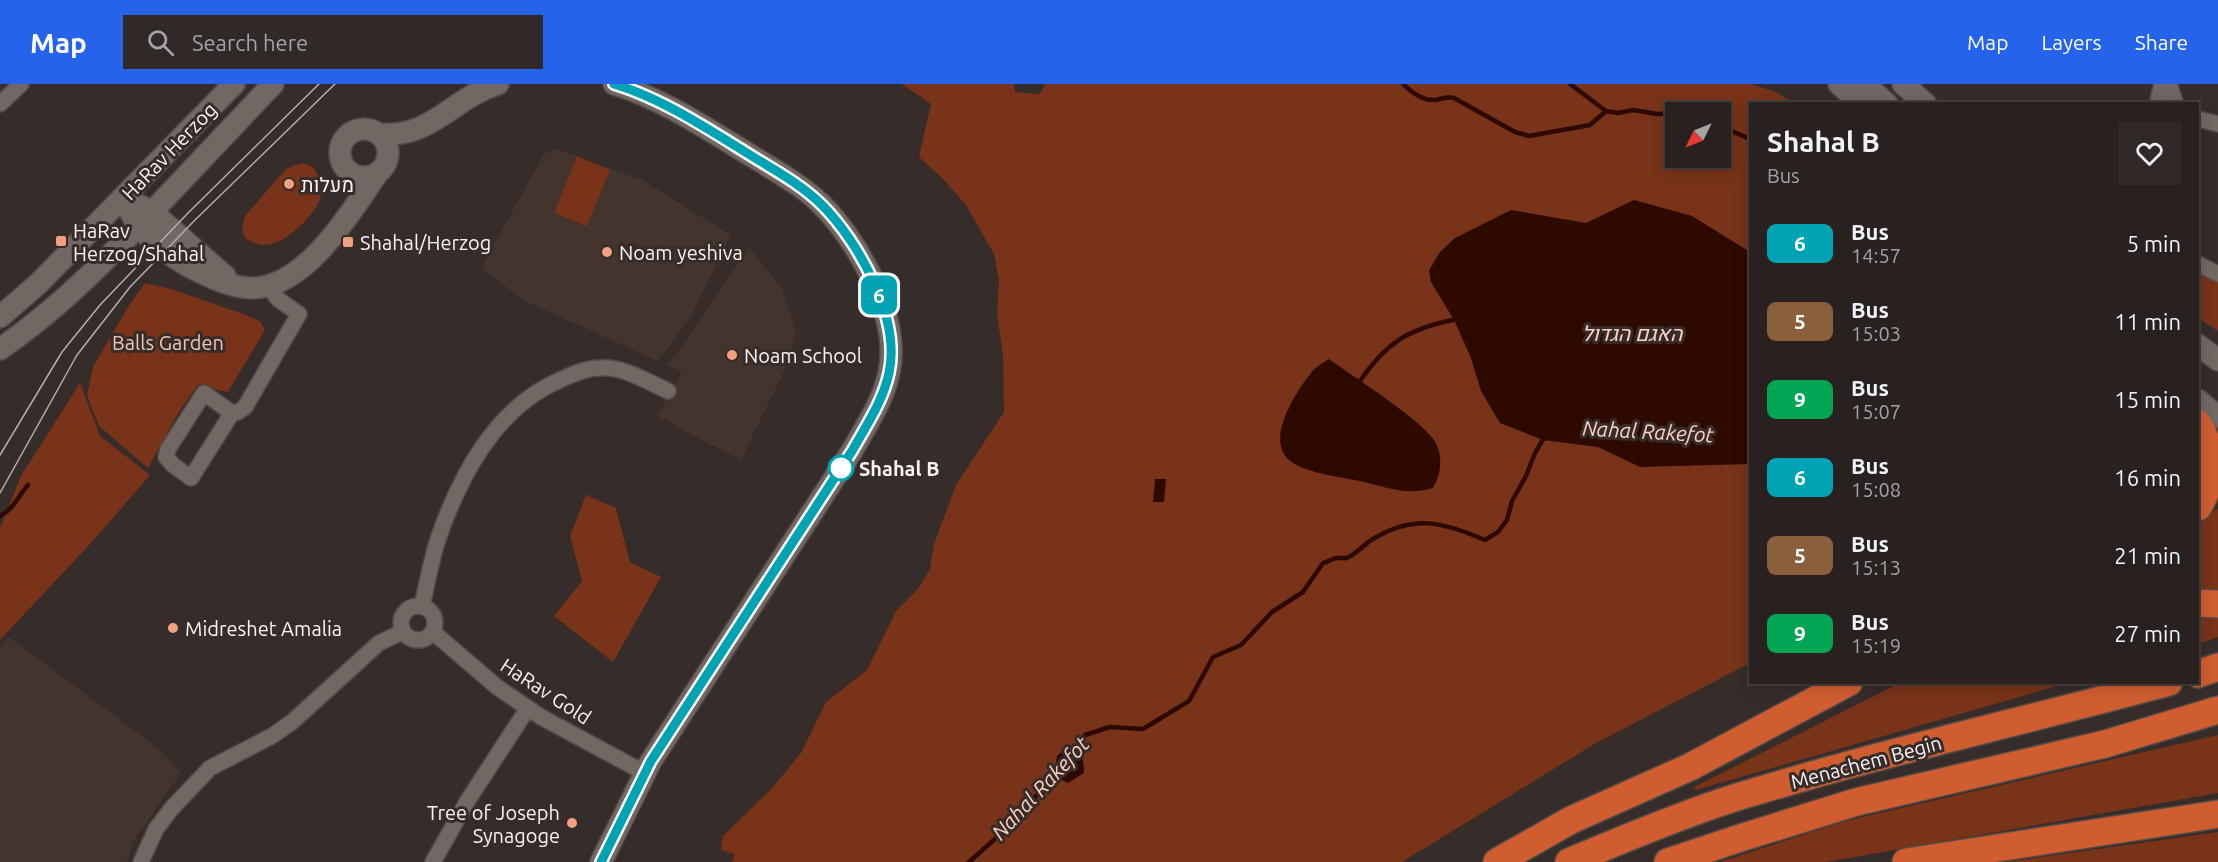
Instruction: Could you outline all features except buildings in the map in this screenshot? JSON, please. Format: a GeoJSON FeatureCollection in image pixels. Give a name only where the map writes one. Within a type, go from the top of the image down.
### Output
{"type":"FeatureCollection","features":[{"type":"Feature","properties":{"kind":"highway"},"geometry":{"type":"LineString","coordinates":[[2199,427],[2212,469],[2209,483],[2199,505]]}},
{"type":"Feature","properties":{"kind":"highway"},"geometry":{"type":"LineString","coordinates":[[2199,511],[2218,499]]}},
{"type":"Feature","properties":{"kind":"highway"},"geometry":{"type":"LineString","coordinates":[[2199,603],[2218,604]]}},
{"type":"Feature","properties":{"kind":"highway"},"geometry":{"type":"LineString","coordinates":[[2199,674],[2218,667]]}},
{"type":"Feature","properties":{"kind":"highway","name":"Menachem Begin"},"geometry":{"type":"LineString","coordinates":[[1569,862],[1646,829],[1732,799],[1847,766],[2161,684]]}},
{"type":"Feature","properties":{"kind":"highway"},"geometry":{"type":"LineString","coordinates":[[1497,862],[1571,820],[1690,767],[1840,688]]}},
{"type":"Feature","properties":{"kind":"highway","name":"Menachem Begin"},"geometry":{"type":"LineString","coordinates":[[1668,862],[1737,838],[1856,802],[2105,744],[2218,710]]}},
{"type":"Feature","properties":{"kind":"highway"},"geometry":{"type":"LineString","coordinates":[[1905,862],[2212,816]]}},
{"type":"Feature","properties":{"kind":"street","name":"HaRav Herzog"},"geometry":{"type":"LineString","coordinates":[[0,317],[39,283],[234,84]]}},
{"type":"Feature","properties":{"kind":"street","name":"HaRav Herzog"},"geometry":{"type":"LineString","coordinates":[[0,349],[47,315],[75,290],[146,219],[273,84]]}},
{"type":"Feature","properties":{"kind":"street"},"geometry":{"type":"LineString","coordinates":[[124,197],[146,219],[165,250],[189,267],[219,281],[238,286],[253,288],[267,285],[297,271],[320,250],[341,226],[382,169],[442,116],[465,99],[498,84]]}},
{"type":"Feature","properties":{"kind":"street"},"geometry":{"type":"LineString","coordinates":[[602,862],[645,773],[874,414],[890,372],[891,347],[884,307],[856,247],[820,203],[791,181],[720,136],[665,106],[628,88],[614,84]]}},
{"type":"Feature","properties":{"kind":"street"},"geometry":{"type":"LineString","coordinates":[[1839,84],[1859,102]]}},
{"type":"Feature","properties":{"kind":"street"},"geometry":{"type":"LineString","coordinates":[[1865,84],[1885,102]]}},
{"type":"Feature","properties":{"kind":"street"},"geometry":{"type":"LineString","coordinates":[[1903,84],[1924,102]]}},
{"type":"Feature","properties":{"kind":"street"},"geometry":{"type":"LineString","coordinates":[[2158,102],[2162,84]]}},
{"type":"Feature","properties":{"kind":"street"},"geometry":{"type":"LineString","coordinates":[[2169,84],[2175,102]]}},
{"type":"Feature","properties":{"kind":"street"},"geometry":{"type":"LineString","coordinates":[[0,104],[17,85]]}},
{"type":"Feature","properties":{"kind":"street"},"geometry":{"type":"LineString","coordinates":[[341,226],[348,196],[346,169],[340,157],[345,138],[355,130],[362,128],[368,128],[380,134],[402,135],[415,131],[442,116]]}},
{"type":"Feature","properties":{"kind":"street"},"geometry":{"type":"LineString","coordinates":[[2199,119],[2218,124]]}},
{"type":"Feature","properties":{"kind":"street"},"geometry":{"type":"LineString","coordinates":[[380,134],[388,148],[382,169]]}},
{"type":"Feature","properties":{"kind":"street"},"geometry":{"type":"LineString","coordinates":[[346,169],[354,175],[364,177],[382,169]]}},
{"type":"Feature","properties":{"kind":"street"},"geometry":{"type":"LineString","coordinates":[[2199,264],[2218,274]]}},
{"type":"Feature","properties":{"kind":"street"},"geometry":{"type":"LineString","coordinates":[[232,413],[191,478],[166,457],[168,449],[204,393],[232,413],[245,407],[299,314],[278,299],[267,285]]}},
{"type":"Feature","properties":{"kind":"street"},"geometry":{"type":"LineString","coordinates":[[2199,346],[2218,360]]}},
{"type":"Feature","properties":{"kind":"street"},"geometry":{"type":"LineString","coordinates":[[422,606],[437,541],[468,467],[519,404],[546,386],[576,373],[598,368],[624,371],[668,391]]}},
{"type":"Feature","properties":{"kind":"street"},"geometry":{"type":"LineString","coordinates":[[2199,401],[2218,417]]}},
{"type":"Feature","properties":{"kind":"street"},"geometry":{"type":"LineString","coordinates":[[422,606],[433,614],[435,626],[433,632],[424,640],[418,641],[402,632],[401,620],[403,614],[410,608],[422,606]]}},
{"type":"Feature","properties":{"kind":"street"},"geometry":{"type":"LineString","coordinates":[[141,862],[156,829],[172,808],[210,768],[272,736],[292,722],[379,643],[402,632]]}},
{"type":"Feature","properties":{"kind":"street","name":"HaRav Gold"},"geometry":{"type":"LineString","coordinates":[[433,632],[497,687],[528,708],[645,773]]}},
{"type":"Feature","properties":{"kind":"street"},"geometry":{"type":"LineString","coordinates":[[433,862],[468,800],[528,708]]}},
{"type":"Feature","properties":{"kind":"shaded area","name":"Noam yeshiva"},"geometry":{"type":"Polygon","coordinates":[[[557,149],[642,180],[731,235],[690,318],[658,361],[525,301],[481,268],[544,154],[557,149]]]}},
{"type":"Feature","properties":{"kind":"shaded area","name":"Noam School"},"geometry":{"type":"Polygon","coordinates":[[[749,247],[782,289],[796,333],[786,367],[741,460],[657,416],[682,372],[667,364],[683,346],[749,247]]]}},
{"type":"Feature","properties":{"kind":"shaded area"},"geometry":{"type":"Polygon","coordinates":[[[9,637],[158,748],[181,773],[133,842],[127,862],[0,862],[0,648],[9,637]]]}},
{"type":"Feature","properties":{"kind":"green space"},"geometry":{"type":"Polygon","coordinates":[[[902,84],[1014,84],[1015,92],[1040,94],[1045,84],[1751,84],[1776,92],[1792,102],[1749,102],[1749,664],[1596,743],[1402,862],[732,862],[735,854],[721,850],[723,836],[772,788],[801,753],[826,702],[867,670],[896,611],[918,589],[930,569],[934,544],[956,485],[1004,412],[1003,354],[997,315],[999,280],[994,254],[966,205],[919,157],[931,104],[902,84]]]}},
{"type":"Feature","properties":{"kind":"green space"},"geometry":{"type":"Polygon","coordinates":[[[577,156],[610,170],[587,226],[554,213],[577,156]]]}},
{"type":"Feature","properties":{"kind":"green space"},"geometry":{"type":"Polygon","coordinates":[[[304,163],[314,168],[321,187],[320,199],[311,214],[288,236],[271,244],[258,244],[245,238],[242,228],[245,216],[285,170],[304,163]]]}},
{"type":"Feature","properties":{"kind":"green space"},"geometry":{"type":"Polygon","coordinates":[[[2199,274],[2218,283],[2218,331],[2199,319],[2199,274]]]}},
{"type":"Feature","properties":{"kind":"green space","name":"Balls Garden"},"geometry":{"type":"Polygon","coordinates":[[[145,283],[171,289],[243,314],[260,321],[265,330],[228,392],[198,385],[180,410],[148,468],[99,426],[87,395],[93,367],[128,307],[145,283]]]}},
{"type":"Feature","properties":{"kind":"green space"},"geometry":{"type":"Polygon","coordinates":[[[80,383],[100,436],[150,475],[91,543],[0,640],[0,528],[21,476],[80,383]]]}},
{"type":"Feature","properties":{"kind":"green space"},"geometry":{"type":"Polygon","coordinates":[[[586,495],[616,508],[630,562],[661,577],[613,662],[554,616],[582,581],[570,536],[586,495]]]}},
{"type":"Feature","properties":{"kind":"green space"},"geometry":{"type":"Polygon","coordinates":[[[2218,509],[2218,637],[2199,644],[2199,518],[2218,509]]]}},
{"type":"Feature","properties":{"kind":"green space"},"geometry":{"type":"Polygon","coordinates":[[[1898,684],[2065,684],[1696,790],[1694,787],[1898,684]]]}},
{"type":"Feature","properties":{"kind":"green space"},"geometry":{"type":"Polygon","coordinates":[[[2218,735],[2218,793],[1826,862],[1720,862],[1849,820],[2218,735]]]}},
{"type":"Feature","properties":{"kind":"green space"},"geometry":{"type":"Polygon","coordinates":[[[2218,832],[2218,862],[2005,862],[2218,832]]]}},
{"type":"Feature","properties":{"kind":"water","name":"האגם הגדול"},"geometry":{"type":"Polygon","coordinates":[[[1634,200],[1692,216],[1749,251],[1749,464],[1640,467],[1598,447],[1543,440],[1500,423],[1481,391],[1471,358],[1454,320],[1431,282],[1429,270],[1440,252],[1455,238],[1511,210],[1586,223],[1634,200]]]}},
{"type":"Feature","properties":{"kind":"water"},"geometry":{"type":"Polygon","coordinates":[[[1329,359],[1403,411],[1429,434],[1436,443],[1440,460],[1438,477],[1433,488],[1414,491],[1396,490],[1313,471],[1289,460],[1282,451],[1280,440],[1285,416],[1311,373],[1329,359]]]}},
{"type":"Feature","properties":{"kind":"water"},"geometry":{"type":"Polygon","coordinates":[[[1155,479],[1166,479],[1164,502],[1153,502],[1155,479]]]}},
{"type":"Feature","properties":{"kind":"water"},"geometry":{"type":"Polygon","coordinates":[[[1067,747],[1079,752],[1084,768],[1084,773],[1068,783],[1054,776],[1057,756],[1067,747]]]}},
{"type":"Feature","properties":{"kind":"waterway"},"geometry":{"type":"LineString","coordinates":[[1403,84],[1413,93],[1426,99],[1454,98],[1515,132],[1529,136],[1590,125],[1606,111],[1618,113],[1633,110],[1665,114]]}},
{"type":"Feature","properties":{"kind":"waterway"},"geometry":{"type":"LineString","coordinates":[[1570,84],[1606,111]]}},
{"type":"Feature","properties":{"kind":"waterway"},"geometry":{"type":"LineString","coordinates":[[1731,131],[1749,139]]}},
{"type":"Feature","properties":{"kind":"waterway"},"geometry":{"type":"LineString","coordinates":[[1360,381],[1379,357],[1399,340],[1423,328],[1453,320]]}},
{"type":"Feature","properties":{"kind":"waterway","name":"Nahal Rakefot"},"geometry":{"type":"LineString","coordinates":[[1072,754],[1085,735],[1110,727],[1143,729],[1189,701],[1213,657],[1241,645],[1272,612],[1303,592],[1323,563],[1336,558],[1349,557],[1370,541],[1402,526],[1429,523],[1442,525],[1485,540],[1498,532],[1507,520],[1512,501],[1545,436]]}},
{"type":"Feature","properties":{"kind":"waterway"},"geometry":{"type":"LineString","coordinates":[[0,516],[12,506],[28,485]]}},
{"type":"Feature","properties":{"kind":"waterway","name":"Nahal Rakefot"},"geometry":{"type":"LineString","coordinates":[[969,862],[995,839],[1058,773]]}},
{"type":"Feature","properties":{"kind":"tram line"},"geometry":{"type":"LineString","coordinates":[[0,455],[62,352],[100,305],[188,213],[319,84]]}},
{"type":"Feature","properties":{"kind":"tram line"},"geometry":{"type":"LineString","coordinates":[[0,493],[77,355],[130,287],[195,220],[335,84]]}},
{"type":"Feature","properties":{"kind":"bus line","name":"6"},"geometry":{"type":"LineString","coordinates":[[601,862],[651,761],[874,414],[890,372],[891,347],[884,307],[869,272],[856,247],[820,203],[791,181],[720,136],[665,106],[628,88],[614,84]]}},
{"type":"Feature","properties":{"kind":"place","name":"מעלות"},"geometry":{"type":"Point","coordinates":[289,184]}},
{"type":"Feature","properties":{"kind":"place","name":"HaRav Herzog/Shahal"},"geometry":{"type":"Point","coordinates":[61,241]}},
{"type":"Feature","properties":{"kind":"place","name":"Shahal/Herzog"},"geometry":{"type":"Point","coordinates":[348,242]}},
{"type":"Feature","properties":{"kind":"place","name":"Noam yeshiva"},"geometry":{"type":"Point","coordinates":[607,252]}},
{"type":"Feature","properties":{"kind":"place","name":"Noam School"},"geometry":{"type":"Point","coordinates":[732,355]}},
{"type":"Feature","properties":{"kind":"place","name":"Shahal B"},"geometry":{"type":"Point","coordinates":[841,468]}},
{"type":"Feature","properties":{"kind":"place","name":"Midreshet Amalia"},"geometry":{"type":"Point","coordinates":[173,628]}},
{"type":"Feature","properties":{"kind":"place","name":"Tree of Joseph Synagoge"},"geometry":{"type":"Point","coordinates":[572,823]}}]}
